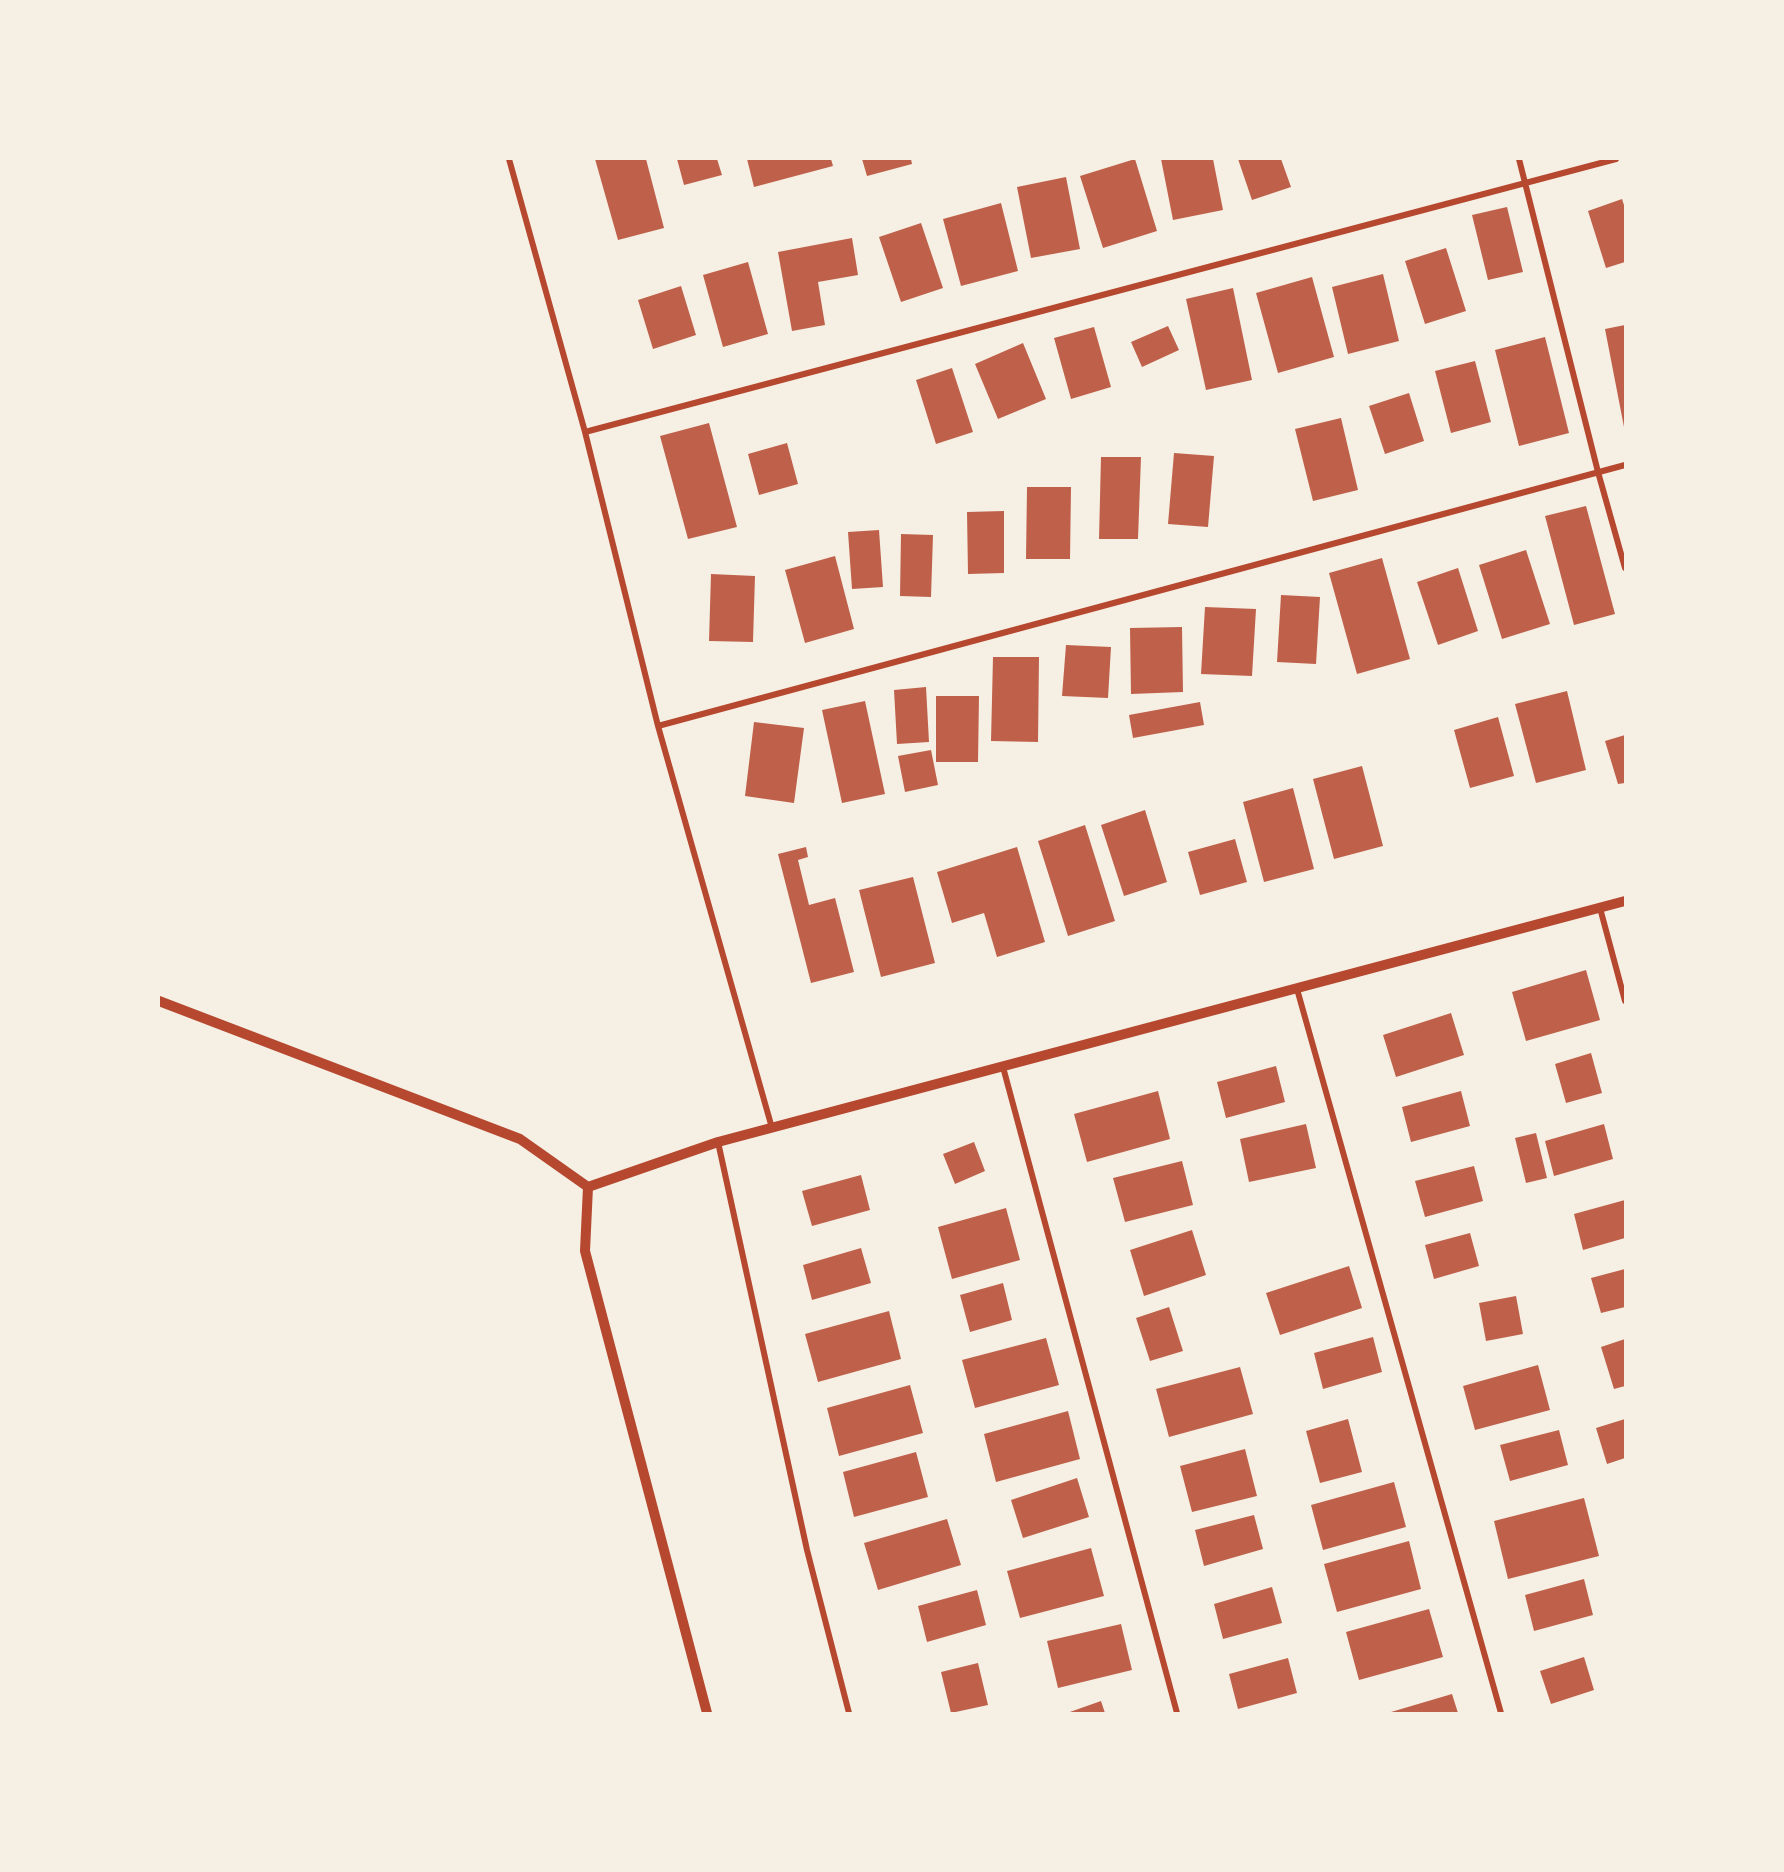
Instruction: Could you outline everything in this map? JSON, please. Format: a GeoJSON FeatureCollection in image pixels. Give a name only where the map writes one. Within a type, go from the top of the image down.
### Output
{"type":"FeatureCollection","features":[{"type":"Feature","properties":{"kind":"street"},"geometry":{"type":"LineString","coordinates":[[509,159],[585,432],[658,726],[772,1128]]}},
{"type":"Feature","properties":{"kind":"street"},"geometry":{"type":"LineString","coordinates":[[1519,159],[1598,472],[1625,568]]}},
{"type":"Feature","properties":{"kind":"street"},"geometry":{"type":"LineString","coordinates":[[585,432],[1616,159]]}},
{"type":"Feature","properties":{"kind":"street"},"geometry":{"type":"LineString","coordinates":[[658,726],[1625,465]]}},
{"type":"Feature","properties":{"kind":"street"},"geometry":{"type":"LineString","coordinates":[[588,1187],[718,1142],[1625,901]]}},
{"type":"Feature","properties":{"kind":"street"},"geometry":{"type":"LineString","coordinates":[[1600,908],[1625,1001]]}},
{"type":"Feature","properties":{"kind":"street"},"geometry":{"type":"LineString","coordinates":[[1297,989],[1501,1713]]}},
{"type":"Feature","properties":{"kind":"street"},"geometry":{"type":"LineString","coordinates":[[159,1001],[520,1139],[588,1187]]}},
{"type":"Feature","properties":{"kind":"street"},"geometry":{"type":"LineString","coordinates":[[1003,1067],[1177,1713]]}},
{"type":"Feature","properties":{"kind":"street"},"geometry":{"type":"LineString","coordinates":[[718,1142],[807,1550],[849,1713]]}},
{"type":"Feature","properties":{"kind":"street"},"geometry":{"type":"LineString","coordinates":[[588,1187],[585,1251],[707,1713]]}},
{"type":"Feature","properties":{"kind":"building"},"geometry":{"type":"Polygon","coordinates":[[[595,159],[646,159],[664,228],[618,240],[595,159]]]}},
{"type":"Feature","properties":{"kind":"building"},"geometry":{"type":"Polygon","coordinates":[[[677,159],[717,159],[722,175],[684,185],[677,159]]]}},
{"type":"Feature","properties":{"kind":"building"},"geometry":{"type":"Polygon","coordinates":[[[747,159],[831,159],[833,166],[754,187],[747,159]]]}},
{"type":"Feature","properties":{"kind":"building"},"geometry":{"type":"Polygon","coordinates":[[[862,159],[911,159],[912,164],[867,176],[862,159]]]}},
{"type":"Feature","properties":{"kind":"building"},"geometry":{"type":"Polygon","coordinates":[[[1135,159],[1157,231],[1103,248],[1080,176],[1135,159]]]}},
{"type":"Feature","properties":{"kind":"building"},"geometry":{"type":"Polygon","coordinates":[[[1161,159],[1213,159],[1223,210],[1173,220],[1161,159]]]}},
{"type":"Feature","properties":{"kind":"building"},"geometry":{"type":"Polygon","coordinates":[[[1238,159],[1281,159],[1291,187],[1252,200],[1238,159]]]}},
{"type":"Feature","properties":{"kind":"building"},"geometry":{"type":"Polygon","coordinates":[[[1066,177],[1080,249],[1031,258],[1017,187],[1066,177]]]}},
{"type":"Feature","properties":{"kind":"building"},"geometry":{"type":"Polygon","coordinates":[[[1622,199],[1625,208],[1625,262],[1606,268],[1588,211],[1622,199]]]}},
{"type":"Feature","properties":{"kind":"building"},"geometry":{"type":"Polygon","coordinates":[[[1001,203],[1018,271],[961,286],[943,219],[1001,203]]]}},
{"type":"Feature","properties":{"kind":"building"},"geometry":{"type":"Polygon","coordinates":[[[1507,207],[1523,272],[1488,280],[1472,215],[1507,207]]]}},
{"type":"Feature","properties":{"kind":"building"},"geometry":{"type":"Polygon","coordinates":[[[921,223],[943,288],[901,302],[879,237],[921,223]]]}},
{"type":"Feature","properties":{"kind":"building"},"geometry":{"type":"Polygon","coordinates":[[[852,238],[858,275],[818,282],[825,325],[792,331],[778,252],[852,238]]]}},
{"type":"Feature","properties":{"kind":"building"},"geometry":{"type":"Polygon","coordinates":[[[1446,248],[1466,311],[1425,324],[1405,261],[1446,248]]]}},
{"type":"Feature","properties":{"kind":"building"},"geometry":{"type":"Polygon","coordinates":[[[748,262],[768,334],[723,347],[703,275],[748,262]]]}},
{"type":"Feature","properties":{"kind":"building"},"geometry":{"type":"Polygon","coordinates":[[[1383,274],[1399,341],[1348,354],[1332,287],[1383,274]]]}},
{"type":"Feature","properties":{"kind":"building"},"geometry":{"type":"Polygon","coordinates":[[[1312,277],[1334,357],[1278,373],[1256,293],[1312,277]]]}},
{"type":"Feature","properties":{"kind":"building"},"geometry":{"type":"Polygon","coordinates":[[[681,286],[696,335],[653,349],[638,300],[681,286]]]}},
{"type":"Feature","properties":{"kind":"building"},"geometry":{"type":"Polygon","coordinates":[[[1233,288],[1252,380],[1206,390],[1186,299],[1233,288]]]}},
{"type":"Feature","properties":{"kind":"building"},"geometry":{"type":"Polygon","coordinates":[[[1625,325],[1625,427],[1624,427],[1605,329],[1625,325]]]}},
{"type":"Feature","properties":{"kind":"building"},"geometry":{"type":"Polygon","coordinates":[[[1168,326],[1179,350],[1142,367],[1131,342],[1168,326]]]}},
{"type":"Feature","properties":{"kind":"building"},"geometry":{"type":"Polygon","coordinates":[[[1094,327],[1111,387],[1071,399],[1054,338],[1094,327]]]}},
{"type":"Feature","properties":{"kind":"building"},"geometry":{"type":"Polygon","coordinates":[[[1545,337],[1569,433],[1519,446],[1495,350],[1545,337]]]}},
{"type":"Feature","properties":{"kind":"building"},"geometry":{"type":"Polygon","coordinates":[[[1023,343],[1046,399],[998,419],[975,364],[1023,343]]]}},
{"type":"Feature","properties":{"kind":"building"},"geometry":{"type":"Polygon","coordinates":[[[1475,361],[1491,422],[1451,433],[1435,371],[1475,361]]]}},
{"type":"Feature","properties":{"kind":"building"},"geometry":{"type":"Polygon","coordinates":[[[952,368],[973,432],[936,444],[916,380],[952,368]]]}},
{"type":"Feature","properties":{"kind":"building"},"geometry":{"type":"Polygon","coordinates":[[[1409,393],[1424,441],[1385,454],[1369,406],[1409,393]]]}},
{"type":"Feature","properties":{"kind":"building"},"geometry":{"type":"Polygon","coordinates":[[[1341,418],[1358,490],[1313,501],[1295,429],[1341,418]]]}},
{"type":"Feature","properties":{"kind":"building"},"geometry":{"type":"Polygon","coordinates":[[[709,423],[737,527],[688,539],[660,436],[709,423]]]}},
{"type":"Feature","properties":{"kind":"building"},"geometry":{"type":"Polygon","coordinates":[[[787,443],[798,484],[759,495],[748,454],[787,443]]]}},
{"type":"Feature","properties":{"kind":"building"},"geometry":{"type":"Polygon","coordinates":[[[1174,453],[1214,456],[1208,527],[1168,524],[1174,453]]]}},
{"type":"Feature","properties":{"kind":"building"},"geometry":{"type":"Polygon","coordinates":[[[1101,457],[1141,457],[1138,539],[1099,539],[1101,457]]]}},
{"type":"Feature","properties":{"kind":"building"},"geometry":{"type":"Polygon","coordinates":[[[1027,487],[1071,487],[1070,559],[1026,559],[1027,487]]]}},
{"type":"Feature","properties":{"kind":"building"},"geometry":{"type":"Polygon","coordinates":[[[1586,506],[1615,614],[1574,625],[1545,516],[1586,506]]]}},
{"type":"Feature","properties":{"kind":"building"},"geometry":{"type":"Polygon","coordinates":[[[1004,511],[1004,573],[968,574],[967,512],[1004,511]]]}},
{"type":"Feature","properties":{"kind":"building"},"geometry":{"type":"Polygon","coordinates":[[[879,530],[883,587],[852,589],[848,532],[879,530]]]}},
{"type":"Feature","properties":{"kind":"building"},"geometry":{"type":"Polygon","coordinates":[[[901,534],[933,535],[931,597],[900,596],[901,534]]]}},
{"type":"Feature","properties":{"kind":"building"},"geometry":{"type":"Polygon","coordinates":[[[1526,550],[1550,624],[1502,639],[1479,565],[1526,550]]]}},
{"type":"Feature","properties":{"kind":"building"},"geometry":{"type":"Polygon","coordinates":[[[835,556],[854,629],[805,643],[785,570],[835,556]]]}},
{"type":"Feature","properties":{"kind":"building"},"geometry":{"type":"Polygon","coordinates":[[[1382,558],[1410,659],[1357,674],[1329,573],[1382,558]]]}},
{"type":"Feature","properties":{"kind":"building"},"geometry":{"type":"Polygon","coordinates":[[[1458,568],[1478,631],[1438,645],[1417,582],[1458,568]]]}},
{"type":"Feature","properties":{"kind":"building"},"geometry":{"type":"Polygon","coordinates":[[[711,574],[755,576],[753,642],[709,641],[711,574]]]}},
{"type":"Feature","properties":{"kind":"building"},"geometry":{"type":"Polygon","coordinates":[[[1281,595],[1320,597],[1316,664],[1277,662],[1281,595]]]}},
{"type":"Feature","properties":{"kind":"building"},"geometry":{"type":"Polygon","coordinates":[[[1205,607],[1256,609],[1252,676],[1201,674],[1205,607]]]}},
{"type":"Feature","properties":{"kind":"building"},"geometry":{"type":"Polygon","coordinates":[[[1182,627],[1183,692],[1131,694],[1130,628],[1182,627]]]}},
{"type":"Feature","properties":{"kind":"building"},"geometry":{"type":"Polygon","coordinates":[[[1066,645],[1111,647],[1108,698],[1062,696],[1066,645]]]}},
{"type":"Feature","properties":{"kind":"building"},"geometry":{"type":"Polygon","coordinates":[[[993,657],[1039,657],[1038,742],[991,741],[993,657]]]}},
{"type":"Feature","properties":{"kind":"building"},"geometry":{"type":"Polygon","coordinates":[[[926,687],[929,742],[897,744],[894,690],[926,687]]]}},
{"type":"Feature","properties":{"kind":"building"},"geometry":{"type":"Polygon","coordinates":[[[1567,691],[1586,770],[1536,783],[1515,704],[1567,691]]]}},
{"type":"Feature","properties":{"kind":"building"},"geometry":{"type":"Polygon","coordinates":[[[936,696],[979,696],[978,762],[936,762],[936,696]]]}},
{"type":"Feature","properties":{"kind":"building"},"geometry":{"type":"Polygon","coordinates":[[[865,701],[885,794],[842,803],[822,710],[865,701]]]}},
{"type":"Feature","properties":{"kind":"building"},"geometry":{"type":"Polygon","coordinates":[[[1200,702],[1204,725],[1133,738],[1129,715],[1200,702]]]}},
{"type":"Feature","properties":{"kind":"building"},"geometry":{"type":"Polygon","coordinates":[[[1498,717],[1514,776],[1470,788],[1454,730],[1498,717]]]}},
{"type":"Feature","properties":{"kind":"building"},"geometry":{"type":"Polygon","coordinates":[[[754,722],[804,728],[794,803],[745,796],[754,722]]]}},
{"type":"Feature","properties":{"kind":"building"},"geometry":{"type":"Polygon","coordinates":[[[1625,735],[1625,783],[1618,784],[1605,741],[1625,735]]]}},
{"type":"Feature","properties":{"kind":"building"},"geometry":{"type":"Polygon","coordinates":[[[931,750],[938,785],[905,792],[898,756],[931,750]]]}},
{"type":"Feature","properties":{"kind":"building"},"geometry":{"type":"Polygon","coordinates":[[[1362,766],[1383,846],[1334,859],[1313,779],[1362,766]]]}},
{"type":"Feature","properties":{"kind":"building"},"geometry":{"type":"Polygon","coordinates":[[[1293,788],[1314,869],[1264,882],[1243,802],[1293,788]]]}},
{"type":"Feature","properties":{"kind":"building"},"geometry":{"type":"Polygon","coordinates":[[[1145,810],[1167,882],[1124,896],[1101,825],[1145,810]]]}},
{"type":"Feature","properties":{"kind":"building"},"geometry":{"type":"Polygon","coordinates":[[[1085,825],[1115,921],[1068,936],[1038,841],[1085,825]]]}},
{"type":"Feature","properties":{"kind":"building"},"geometry":{"type":"Polygon","coordinates":[[[1235,839],[1247,882],[1200,895],[1188,852],[1235,839]]]}},
{"type":"Feature","properties":{"kind":"building"},"geometry":{"type":"Polygon","coordinates":[[[806,847],[808,857],[798,860],[809,905],[835,898],[854,972],[811,983],[778,854],[806,847]]]}},
{"type":"Feature","properties":{"kind":"building"},"geometry":{"type":"Polygon","coordinates":[[[1017,847],[1045,942],[997,957],[984,913],[952,923],[937,872],[1017,847]]]}},
{"type":"Feature","properties":{"kind":"building"},"geometry":{"type":"Polygon","coordinates":[[[913,877],[935,963],[881,977],[859,890],[913,877]]]}},
{"type":"Feature","properties":{"kind":"building"},"geometry":{"type":"Polygon","coordinates":[[[1586,970],[1600,1020],[1526,1041],[1512,992],[1586,970]]]}},
{"type":"Feature","properties":{"kind":"building"},"geometry":{"type":"Polygon","coordinates":[[[1451,1013],[1464,1055],[1396,1077],[1383,1035],[1451,1013]]]}},
{"type":"Feature","properties":{"kind":"building"},"geometry":{"type":"Polygon","coordinates":[[[1591,1053],[1602,1093],[1566,1103],[1555,1064],[1591,1053]]]}},
{"type":"Feature","properties":{"kind":"building"},"geometry":{"type":"Polygon","coordinates":[[[1276,1066],[1285,1102],[1226,1118],[1217,1082],[1276,1066]]]}},
{"type":"Feature","properties":{"kind":"building"},"geometry":{"type":"Polygon","coordinates":[[[1158,1091],[1170,1139],[1087,1162],[1074,1114],[1158,1091]]]}},
{"type":"Feature","properties":{"kind":"building"},"geometry":{"type":"Polygon","coordinates":[[[1461,1091],[1470,1126],[1411,1142],[1402,1107],[1461,1091]]]}},
{"type":"Feature","properties":{"kind":"building"},"geometry":{"type":"Polygon","coordinates":[[[1306,1124],[1316,1168],[1249,1182],[1240,1139],[1306,1124]]]}},
{"type":"Feature","properties":{"kind":"building"},"geometry":{"type":"Polygon","coordinates":[[[1604,1124],[1613,1159],[1554,1176],[1545,1141],[1604,1124]]]}},
{"type":"Feature","properties":{"kind":"building"},"geometry":{"type":"Polygon","coordinates":[[[1536,1133],[1547,1178],[1526,1183],[1515,1138],[1536,1133]]]}},
{"type":"Feature","properties":{"kind":"building"},"geometry":{"type":"Polygon","coordinates":[[[974,1142],[985,1171],[955,1184],[943,1154],[974,1142]]]}},
{"type":"Feature","properties":{"kind":"building"},"geometry":{"type":"Polygon","coordinates":[[[1182,1161],[1193,1205],[1125,1222],[1113,1178],[1182,1161]]]}},
{"type":"Feature","properties":{"kind":"building"},"geometry":{"type":"Polygon","coordinates":[[[1474,1166],[1483,1201],[1425,1217],[1415,1181],[1474,1166]]]}},
{"type":"Feature","properties":{"kind":"building"},"geometry":{"type":"Polygon","coordinates":[[[861,1175],[870,1210],[812,1226],[802,1191],[861,1175]]]}},
{"type":"Feature","properties":{"kind":"building"},"geometry":{"type":"Polygon","coordinates":[[[1625,1200],[1625,1238],[1583,1250],[1574,1214],[1625,1200]]]}},
{"type":"Feature","properties":{"kind":"building"},"geometry":{"type":"Polygon","coordinates":[[[1006,1208],[1020,1260],[952,1279],[938,1227],[1006,1208]]]}},
{"type":"Feature","properties":{"kind":"building"},"geometry":{"type":"Polygon","coordinates":[[[1192,1230],[1206,1275],[1144,1296],[1130,1250],[1192,1230]]]}},
{"type":"Feature","properties":{"kind":"building"},"geometry":{"type":"Polygon","coordinates":[[[1470,1233],[1479,1266],[1434,1279],[1425,1245],[1470,1233]]]}},
{"type":"Feature","properties":{"kind":"building"},"geometry":{"type":"Polygon","coordinates":[[[861,1248],[871,1283],[812,1300],[803,1265],[861,1248]]]}},
{"type":"Feature","properties":{"kind":"building"},"geometry":{"type":"Polygon","coordinates":[[[1349,1266],[1362,1308],[1280,1335],[1266,1293],[1349,1266]]]}},
{"type":"Feature","properties":{"kind":"building"},"geometry":{"type":"Polygon","coordinates":[[[1625,1269],[1625,1307],[1601,1313],[1591,1278],[1625,1269]]]}},
{"type":"Feature","properties":{"kind":"building"},"geometry":{"type":"Polygon","coordinates":[[[1003,1283],[1012,1320],[970,1332],[960,1295],[1003,1283]]]}},
{"type":"Feature","properties":{"kind":"building"},"geometry":{"type":"Polygon","coordinates":[[[1516,1296],[1523,1334],[1486,1341],[1479,1303],[1516,1296]]]}},
{"type":"Feature","properties":{"kind":"building"},"geometry":{"type":"Polygon","coordinates":[[[1169,1307],[1183,1351],[1150,1361],[1136,1318],[1169,1307]]]}},
{"type":"Feature","properties":{"kind":"building"},"geometry":{"type":"Polygon","coordinates":[[[889,1311],[901,1359],[818,1382],[805,1334],[889,1311]]]}},
{"type":"Feature","properties":{"kind":"building"},"geometry":{"type":"Polygon","coordinates":[[[1373,1337],[1382,1372],[1323,1389],[1314,1353],[1373,1337]]]}},
{"type":"Feature","properties":{"kind":"building"},"geometry":{"type":"Polygon","coordinates":[[[1046,1338],[1059,1385],[975,1408],[962,1360],[1046,1338]]]}},
{"type":"Feature","properties":{"kind":"building"},"geometry":{"type":"Polygon","coordinates":[[[1625,1339],[1625,1386],[1614,1389],[1601,1347],[1625,1339]]]}},
{"type":"Feature","properties":{"kind":"building"},"geometry":{"type":"Polygon","coordinates":[[[1538,1365],[1550,1410],[1475,1430],[1463,1386],[1538,1365]]]}},
{"type":"Feature","properties":{"kind":"building"},"geometry":{"type":"Polygon","coordinates":[[[1240,1367],[1253,1414],[1169,1437],[1156,1389],[1240,1367]]]}},
{"type":"Feature","properties":{"kind":"building"},"geometry":{"type":"Polygon","coordinates":[[[910,1385],[923,1433],[839,1456],[827,1408],[910,1385]]]}},
{"type":"Feature","properties":{"kind":"building"},"geometry":{"type":"Polygon","coordinates":[[[1068,1411],[1080,1459],[996,1482],[984,1434],[1068,1411]]]}},
{"type":"Feature","properties":{"kind":"building"},"geometry":{"type":"Polygon","coordinates":[[[1348,1419],[1362,1472],[1320,1483],[1306,1431],[1348,1419]]]}},
{"type":"Feature","properties":{"kind":"building"},"geometry":{"type":"Polygon","coordinates":[[[1625,1419],[1625,1458],[1607,1464],[1596,1428],[1625,1419]]]}},
{"type":"Feature","properties":{"kind":"building"},"geometry":{"type":"Polygon","coordinates":[[[1559,1430],[1568,1465],[1510,1481],[1500,1445],[1559,1430]]]}},
{"type":"Feature","properties":{"kind":"building"},"geometry":{"type":"Polygon","coordinates":[[[1245,1449],[1257,1496],[1192,1512],[1180,1466],[1245,1449]]]}},
{"type":"Feature","properties":{"kind":"building"},"geometry":{"type":"Polygon","coordinates":[[[916,1452],[928,1497],[854,1517],[843,1472],[916,1452]]]}},
{"type":"Feature","properties":{"kind":"building"},"geometry":{"type":"Polygon","coordinates":[[[1077,1478],[1089,1517],[1023,1538],[1011,1500],[1077,1478]]]}},
{"type":"Feature","properties":{"kind":"building"},"geometry":{"type":"Polygon","coordinates":[[[1394,1482],[1406,1527],[1323,1550],[1311,1505],[1394,1482]]]}},
{"type":"Feature","properties":{"kind":"building"},"geometry":{"type":"Polygon","coordinates":[[[1584,1498],[1599,1556],[1508,1579],[1494,1521],[1584,1498]]]}},
{"type":"Feature","properties":{"kind":"building"},"geometry":{"type":"Polygon","coordinates":[[[1254,1515],[1263,1549],[1204,1566],[1195,1530],[1254,1515]]]}},
{"type":"Feature","properties":{"kind":"building"},"geometry":{"type":"Polygon","coordinates":[[[947,1519],[961,1565],[878,1590],[864,1543],[947,1519]]]}},
{"type":"Feature","properties":{"kind":"building"},"geometry":{"type":"Polygon","coordinates":[[[1409,1541],[1421,1589],[1337,1612],[1324,1564],[1409,1541]]]}},
{"type":"Feature","properties":{"kind":"building"},"geometry":{"type":"Polygon","coordinates":[[[1091,1548],[1104,1596],[1020,1618],[1007,1571],[1091,1548]]]}},
{"type":"Feature","properties":{"kind":"building"},"geometry":{"type":"Polygon","coordinates":[[[1584,1579],[1593,1615],[1534,1631],[1525,1595],[1584,1579]]]}},
{"type":"Feature","properties":{"kind":"building"},"geometry":{"type":"Polygon","coordinates":[[[1272,1587],[1282,1623],[1223,1639],[1214,1604],[1272,1587]]]}},
{"type":"Feature","properties":{"kind":"building"},"geometry":{"type":"Polygon","coordinates":[[[977,1590],[986,1625],[927,1642],[918,1606],[977,1590]]]}},
{"type":"Feature","properties":{"kind":"building"},"geometry":{"type":"Polygon","coordinates":[[[1429,1609],[1443,1657],[1359,1680],[1346,1632],[1429,1609]]]}},
{"type":"Feature","properties":{"kind":"building"},"geometry":{"type":"Polygon","coordinates":[[[1121,1624],[1132,1670],[1058,1688],[1047,1641],[1121,1624]]]}},
{"type":"Feature","properties":{"kind":"building"},"geometry":{"type":"Polygon","coordinates":[[[1584,1657],[1594,1690],[1551,1704],[1540,1671],[1584,1657]]]}},
{"type":"Feature","properties":{"kind":"building"},"geometry":{"type":"Polygon","coordinates":[[[1288,1658],[1297,1693],[1238,1709],[1229,1674],[1288,1658]]]}},
{"type":"Feature","properties":{"kind":"building"},"geometry":{"type":"Polygon","coordinates":[[[978,1663],[988,1705],[951,1713],[941,1672],[978,1663]]]}},
{"type":"Feature","properties":{"kind":"building"},"geometry":{"type":"Polygon","coordinates":[[[1452,1694],[1458,1713],[1391,1713],[1391,1712],[1452,1694]]]}},
{"type":"Feature","properties":{"kind":"building"},"geometry":{"type":"Polygon","coordinates":[[[1101,1701],[1105,1713],[1067,1713],[1101,1701]]]}}]}
